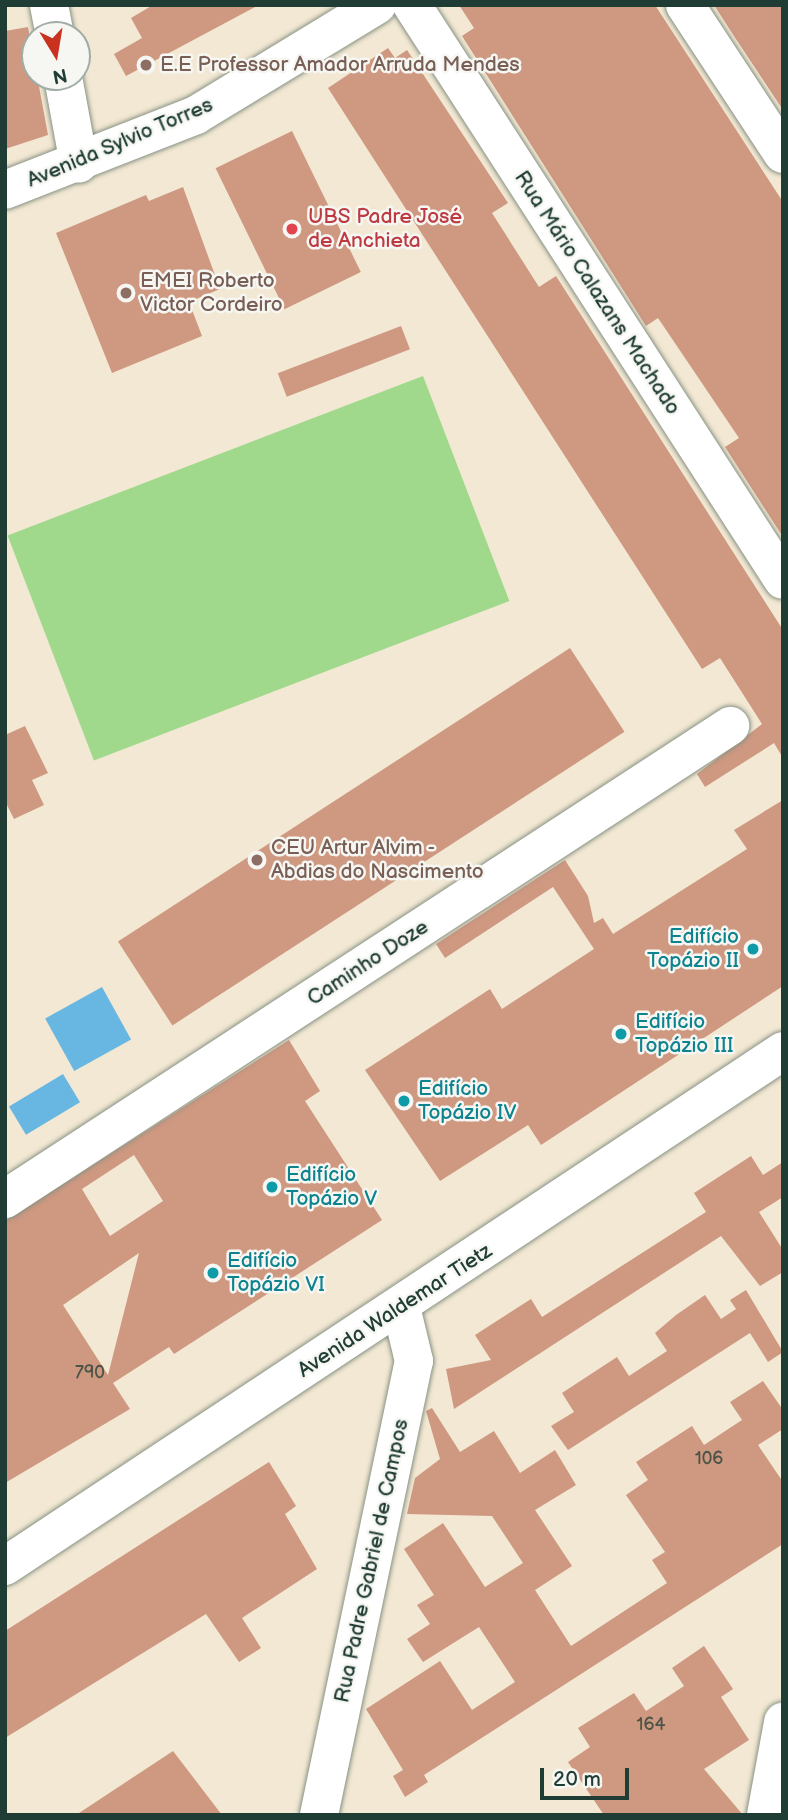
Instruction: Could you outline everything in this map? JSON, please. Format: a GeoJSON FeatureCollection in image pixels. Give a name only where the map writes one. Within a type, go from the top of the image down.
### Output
{"type":"FeatureCollection","features":[{"type":"Feature","properties":{"kind":"street","name":"Avenida Sylvio Torres"},"geometry":{"type":"LineString","coordinates":[[5,190],[79,164],[197,115],[377,5]]}},
{"type":"Feature","properties":{"kind":"street","name":"Rua Mário Calazans Machado"},"geometry":{"type":"LineString","coordinates":[[412,5],[783,580]]}},
{"type":"Feature","properties":{"kind":"street"},"geometry":{"type":"LineString","coordinates":[[685,5],[783,154]]}},
{"type":"Feature","properties":{"kind":"street"},"geometry":{"type":"LineString","coordinates":[[66,91],[79,164]]}},
{"type":"Feature","properties":{"kind":"street","name":"Caminho Doze"},"geometry":{"type":"LineString","coordinates":[[5,1199],[730,726]]}},
{"type":"Feature","properties":{"kind":"street","name":"Avenida Waldemar Tietz"},"geometry":{"type":"LineString","coordinates":[[5,1566],[401,1307],[783,1051]]}},
{"type":"Feature","properties":{"kind":"street","name":"Rua Padre Gabriel de Campos"},"geometry":{"type":"LineString","coordinates":[[319,1815],[414,1361],[401,1307]]}},
{"type":"Feature","properties":{"kind":"street"},"geometry":{"type":"LineString","coordinates":[[766,1815],[783,1722]]}},
{"type":"Feature","properties":{"kind":"green space"},"geometry":{"type":"Polygon","coordinates":[[[423,376],[509,601],[94,760],[8,535],[423,376]]]}},
{"type":"Feature","properties":{"kind":"water"},"geometry":{"type":"Polygon","coordinates":[[[102,987],[131,1039],[74,1071],[45,1019],[102,987]]]}},
{"type":"Feature","properties":{"kind":"water"},"geometry":{"type":"Polygon","coordinates":[[[63,1074],[80,1102],[26,1135],[9,1106],[63,1074]]]}},
{"type":"Feature","properties":{"kind":"building"},"geometry":{"type":"Polygon","coordinates":[[[153,5],[259,5],[126,76],[114,54],[142,38],[131,18],[153,5]]]}},
{"type":"Feature","properties":{"kind":"building"},"geometry":{"type":"Polygon","coordinates":[[[459,5],[655,5],[783,202],[783,537],[725,447],[739,438],[658,318],[646,326],[462,36],[474,28],[459,5]]]}},
{"type":"Feature","properties":{"kind":"building"},"geometry":{"type":"Polygon","coordinates":[[[714,5],[783,5],[783,110],[732,33],[714,5]]]}},
{"type":"Feature","properties":{"kind":"building"},"geometry":{"type":"Polygon","coordinates":[[[21,28],[21,91],[40,91],[48,135],[5,149],[5,31],[21,28]]]}},
{"type":"Feature","properties":{"kind":"building"},"geometry":{"type":"Polygon","coordinates":[[[388,48],[395,58],[407,50],[508,203],[492,213],[539,287],[556,276],[783,630],[783,758],[774,743],[705,787],[697,774],[762,724],[720,658],[702,669],[328,88],[388,48]]]}},
{"type":"Feature","properties":{"kind":"building"},"geometry":{"type":"Polygon","coordinates":[[[292,131],[361,272],[284,309],[216,168],[292,131]]]}},
{"type":"Feature","properties":{"kind":"building"},"geometry":{"type":"Polygon","coordinates":[[[183,187],[220,289],[189,302],[202,336],[112,373],[56,233],[146,195],[149,201],[183,187]]]}},
{"type":"Feature","properties":{"kind":"building"},"geometry":{"type":"Polygon","coordinates":[[[401,326],[410,349],[287,397],[278,373],[401,326]]]}},
{"type":"Feature","properties":{"kind":"building"},"geometry":{"type":"Polygon","coordinates":[[[570,648],[624,732],[172,1025],[118,942],[570,648]]]}},
{"type":"Feature","properties":{"kind":"building"},"geometry":{"type":"Polygon","coordinates":[[[25,726],[48,773],[32,780],[44,805],[14,819],[5,801],[5,735],[25,726]]]}},
{"type":"Feature","properties":{"kind":"building"},"geometry":{"type":"Polygon","coordinates":[[[783,800],[783,986],[541,1145],[528,1125],[440,1181],[365,1070],[490,989],[502,1009],[594,949],[553,887],[445,958],[436,944],[565,860],[588,896],[594,923],[603,918],[613,934],[747,849],[734,830],[783,800]]]}},
{"type":"Feature","properties":{"kind":"building"},"geometry":{"type":"Polygon","coordinates":[[[289,1040],[320,1091],[305,1101],[382,1220],[174,1354],[169,1347],[113,1383],[130,1409],[5,1483],[5,1221],[289,1040]],[[134,1155],[82,1189],[110,1236],[163,1201],[134,1155]],[[139,1253],[63,1305],[108,1375],[139,1253]]]}},
{"type":"Feature","properties":{"kind":"building"},"geometry":{"type":"Polygon","coordinates":[[[751,1156],[763,1175],[783,1162],[783,1197],[759,1212],[783,1250],[783,1272],[760,1286],[721,1236],[454,1409],[446,1369],[491,1360],[475,1335],[531,1299],[542,1317],[706,1212],[694,1193],[751,1156]]]}},
{"type":"Feature","properties":{"kind":"building"},"geometry":{"type":"Polygon","coordinates":[[[746,1290],[783,1352],[768,1362],[750,1333],[568,1450],[551,1426],[574,1412],[562,1393],[617,1357],[629,1376],[667,1351],[655,1333],[676,1315],[705,1295],[721,1319],[736,1309],[730,1300],[746,1290]]]}},
{"type":"Feature","properties":{"kind":"building"},"geometry":{"type":"Polygon","coordinates":[[[763,1381],[783,1410],[783,1429],[758,1445],[783,1482],[783,1544],[424,1775],[428,1782],[405,1797],[393,1776],[403,1770],[366,1709],[440,1661],[472,1710],[515,1682],[479,1627],[423,1662],[407,1639],[430,1624],[417,1605],[434,1595],[404,1549],[443,1523],[485,1587],[523,1563],[492,1516],[407,1514],[415,1478],[440,1459],[426,1411],[432,1408],[460,1452],[494,1431],[520,1473],[555,1450],[576,1485],[535,1510],[572,1566],[535,1590],[571,1646],[667,1583],[652,1560],[665,1552],[626,1495],[648,1480],[636,1462],[692,1426],[704,1445],[742,1420],[730,1402],[763,1381]]]}},
{"type":"Feature","properties":{"kind":"building"},"geometry":{"type":"Polygon","coordinates":[[[269,1462],[296,1506],[285,1514],[317,1569],[242,1618],[261,1648],[239,1662],[206,1614],[5,1738],[5,1631],[269,1462]]]}},
{"type":"Feature","properties":{"kind":"building"},"geometry":{"type":"Polygon","coordinates":[[[704,1646],[733,1689],[721,1697],[749,1740],[704,1769],[743,1815],[604,1815],[568,1762],[590,1747],[578,1728],[634,1693],[646,1711],[684,1686],[672,1668],[704,1646]]]}},
{"type":"Feature","properties":{"kind":"building"},"geometry":{"type":"Polygon","coordinates":[[[173,1751],[222,1815],[76,1815],[173,1751]]]}},
{"type":"Feature","properties":{"kind":"place","name":"E.E Professor Amador Arruda Mendes"},"geometry":{"type":"Point","coordinates":[146,65]}},
{"type":"Feature","properties":{"kind":"place","name":"UBS Padre José de Anchieta"},"geometry":{"type":"Point","coordinates":[292,229]}},
{"type":"Feature","properties":{"kind":"place","name":"EMEI Roberto Victor Cordeiro"},"geometry":{"type":"Point","coordinates":[126,293]}},
{"type":"Feature","properties":{"kind":"place","name":"CEU Artur Alvim - Abdias do Nascimento"},"geometry":{"type":"Point","coordinates":[257,860]}},
{"type":"Feature","properties":{"kind":"place","name":"Edifício Topázio II"},"geometry":{"type":"Point","coordinates":[753,949]}},
{"type":"Feature","properties":{"kind":"place","name":"Edifício Topázio III"},"geometry":{"type":"Point","coordinates":[621,1034]}},
{"type":"Feature","properties":{"kind":"place","name":"Edifício Topázio IV"},"geometry":{"type":"Point","coordinates":[404,1101]}},
{"type":"Feature","properties":{"kind":"place","name":"Edifício Topázio V"},"geometry":{"type":"Point","coordinates":[272,1187]}},
{"type":"Feature","properties":{"kind":"place","name":"Edifício Topázio VI"},"geometry":{"type":"Point","coordinates":[213,1273]}}]}
